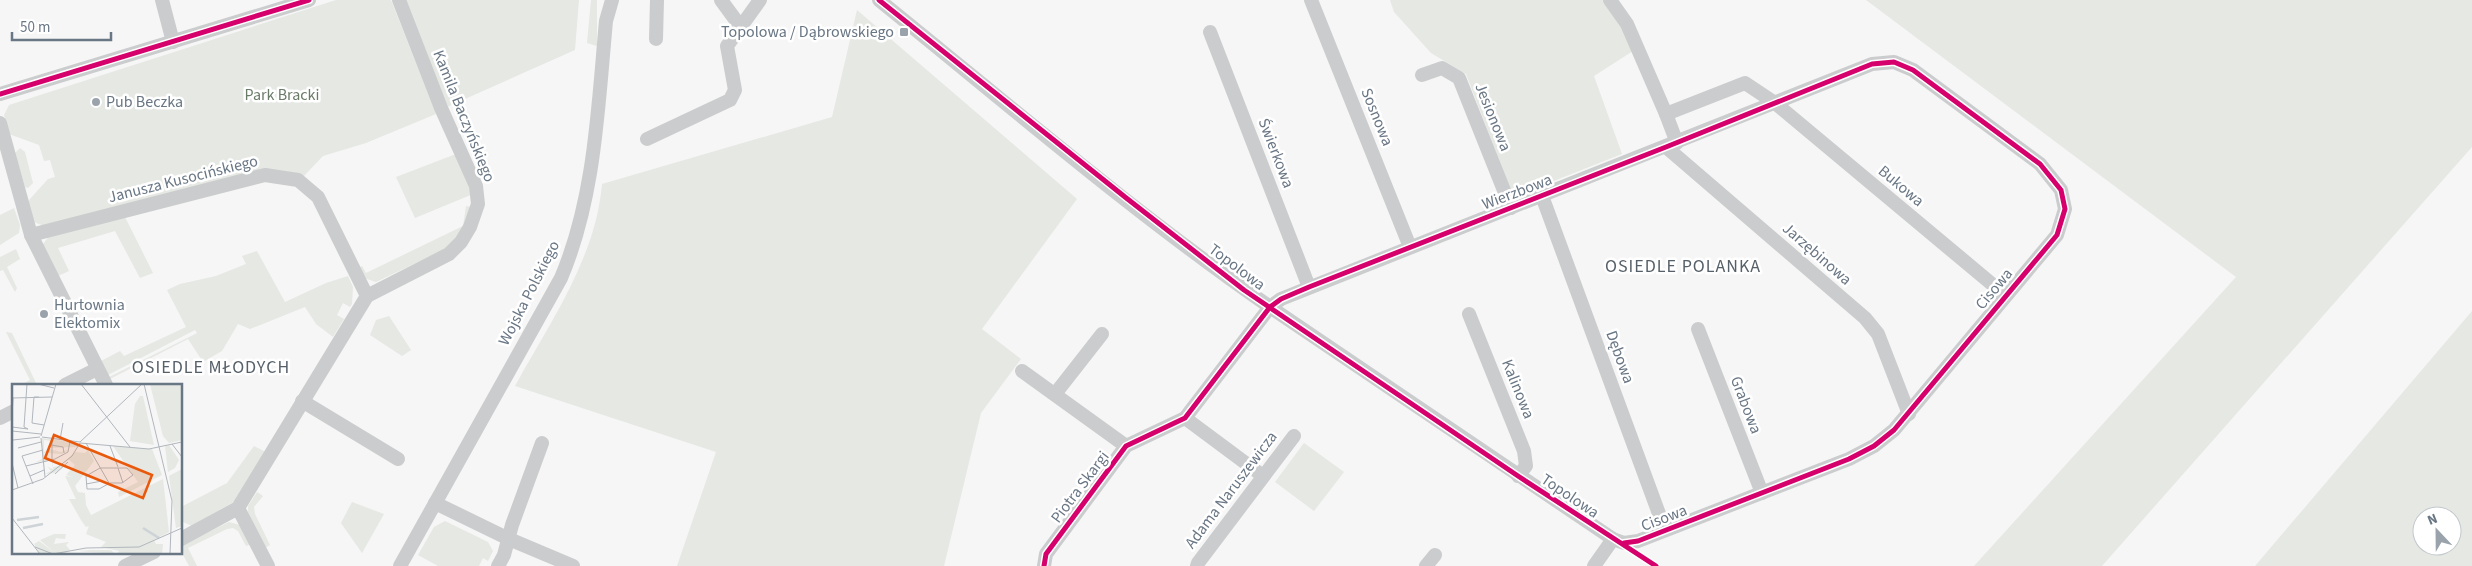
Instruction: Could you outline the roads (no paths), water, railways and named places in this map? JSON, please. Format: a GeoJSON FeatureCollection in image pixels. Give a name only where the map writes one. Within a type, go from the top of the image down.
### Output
{"type":"FeatureCollection","features":[{"type":"Feature","properties":{"kind":"street"},"geometry":{"type":"LineString","coordinates":[[162,0],[173,42]]}},
{"type":"Feature","properties":{"kind":"street"},"geometry":{"type":"LineString","coordinates":[[0,94],[309,0]]}},
{"type":"Feature","properties":{"kind":"street","name":"Kamila Baczyńskiego"},"geometry":{"type":"LineString","coordinates":[[367,296],[449,254],[461,242],[470,226],[478,204],[476,186],[441,108],[399,0]]}},
{"type":"Feature","properties":{"kind":"street"},"geometry":{"type":"LineString","coordinates":[[604,0],[606,21]]}},
{"type":"Feature","properties":{"kind":"street"},"geometry":{"type":"LineString","coordinates":[[606,21],[612,0]]}},
{"type":"Feature","properties":{"kind":"street"},"geometry":{"type":"LineString","coordinates":[[656,0],[656,39]]}},
{"type":"Feature","properties":{"kind":"street"},"geometry":{"type":"LineString","coordinates":[[721,0],[740,26]]}},
{"type":"Feature","properties":{"kind":"street"},"geometry":{"type":"LineString","coordinates":[[647,139],[730,100],[736,90],[727,46],[760,0]]}},
{"type":"Feature","properties":{"kind":"street","name":"Topolowa"},"geometry":{"type":"LineString","coordinates":[[879,0],[1117,191],[1270,307],[1518,476],[1619,541]]}},
{"type":"Feature","properties":{"kind":"street","name":"Sosnowa"},"geometry":{"type":"LineString","coordinates":[[1311,0],[1410,248]]}},
{"type":"Feature","properties":{"kind":"street"},"geometry":{"type":"LineString","coordinates":[[1610,0],[1628,24],[1666,114],[1672,145]]}},
{"type":"Feature","properties":{"kind":"street","name":"Wojska Polskiego"},"geometry":{"type":"LineString","coordinates":[[400,566],[561,278],[572,252],[586,196],[606,21]]}},
{"type":"Feature","properties":{"kind":"street","name":"Świerkowa"},"geometry":{"type":"LineString","coordinates":[[1210,32],[1309,287]]}},
{"type":"Feature","properties":{"kind":"street","name":"Cisowa"},"geometry":{"type":"LineString","coordinates":[[1619,541],[1631,543],[1762,493],[1874,446],[1894,430],[1909,414],[2057,235],[2065,209],[2061,190],[2040,164],[1912,70],[1894,62],[1872,64],[1775,104]]}},
{"type":"Feature","properties":{"kind":"street","name":"Jesionowa"},"geometry":{"type":"LineString","coordinates":[[1422,75],[1442,68],[1459,78],[1511,208]]}},
{"type":"Feature","properties":{"kind":"street","name":"Bukowa"},"geometry":{"type":"LineString","coordinates":[[1666,114],[1745,83],[1775,104],[2005,296]]}},
{"type":"Feature","properties":{"kind":"street","name":"Wierzbowa"},"geometry":{"type":"LineString","coordinates":[[1270,307],[1281,299],[1309,287],[1775,104]]}},
{"type":"Feature","properties":{"kind":"street"},"geometry":{"type":"LineString","coordinates":[[0,123],[3,148],[32,235],[105,384]]}},
{"type":"Feature","properties":{"kind":"street","name":"Jarzębinowa"},"geometry":{"type":"LineString","coordinates":[[1672,145],[1865,318],[1878,334],[1909,414]]}},
{"type":"Feature","properties":{"kind":"street","name":"Janusza Kusocińskiego"},"geometry":{"type":"LineString","coordinates":[[32,235],[265,175],[298,180],[318,197],[367,296]]}},
{"type":"Feature","properties":{"kind":"street","name":"Dębowa"},"geometry":{"type":"LineString","coordinates":[[1542,196],[1665,530]]}},
{"type":"Feature","properties":{"kind":"street"},"geometry":{"type":"LineString","coordinates":[[182,538],[238,508],[367,296]]}},
{"type":"Feature","properties":{"kind":"street","name":"Piotra Skargi"},"geometry":{"type":"LineString","coordinates":[[1044,566],[1046,554],[1126,446],[1185,418],[1270,307]]}},
{"type":"Feature","properties":{"kind":"street","name":"Kalinowa"},"geometry":{"type":"LineString","coordinates":[[1469,314],[1524,451],[1526,466],[1518,476]]}},
{"type":"Feature","properties":{"kind":"street","name":"Grabowa"},"geometry":{"type":"LineString","coordinates":[[1698,329],[1762,493]]}},
{"type":"Feature","properties":{"kind":"street"},"geometry":{"type":"LineString","coordinates":[[1055,394],[1102,334]]}},
{"type":"Feature","properties":{"kind":"street"},"geometry":{"type":"LineString","coordinates":[[68,384],[97,369]]}},
{"type":"Feature","properties":{"kind":"street"},"geometry":{"type":"LineString","coordinates":[[1022,371],[1126,446]]}},
{"type":"Feature","properties":{"kind":"street"},"geometry":{"type":"LineString","coordinates":[[302,401],[398,459]]}},
{"type":"Feature","properties":{"kind":"street"},"geometry":{"type":"LineString","coordinates":[[0,418],[12,412]]}},
{"type":"Feature","properties":{"kind":"street"},"geometry":{"type":"LineString","coordinates":[[1185,418],[1263,476]]}},
{"type":"Feature","properties":{"kind":"street","name":"Adama Naruszewicza"},"geometry":{"type":"LineString","coordinates":[[1197,566],[1294,436]]}},
{"type":"Feature","properties":{"kind":"street"},"geometry":{"type":"LineString","coordinates":[[498,566],[542,444]]}},
{"type":"Feature","properties":{"kind":"street"},"geometry":{"type":"LineString","coordinates":[[435,503],[509,539],[573,566]]}},
{"type":"Feature","properties":{"kind":"street"},"geometry":{"type":"LineString","coordinates":[[238,508],[268,566]]}},
{"type":"Feature","properties":{"kind":"street"},"geometry":{"type":"LineString","coordinates":[[1594,566],[1619,541]]}},
{"type":"Feature","properties":{"kind":"street"},"geometry":{"type":"LineString","coordinates":[[126,566],[150,554]]}},
{"type":"Feature","properties":{"kind":"place","name":"Topolowa / Dąbrowskiego"},"geometry":{"type":"Point","coordinates":[904,32]}},
{"type":"Feature","properties":{"kind":"place","name":"Pub Beczka"},"geometry":{"type":"Point","coordinates":[96,102]}},
{"type":"Feature","properties":{"kind":"place","name":"Hurtownia Elektomix"},"geometry":{"type":"Point","coordinates":[44,314]}},
{"type":"Feature","properties":{"kind":"district","name":"OSIEDLE POLANKA"},"geometry":{"type":"Point","coordinates":[1683,266]}},
{"type":"Feature","properties":{"kind":"district","name":"OSIEDLE MŁODYCH"},"geometry":{"type":"Point","coordinates":[211,367]}},
{"type":"Feature","properties":{"kind":"park label","name":"Park Bracki"},"geometry":{"type":"Point","coordinates":[282,95]}}]}
